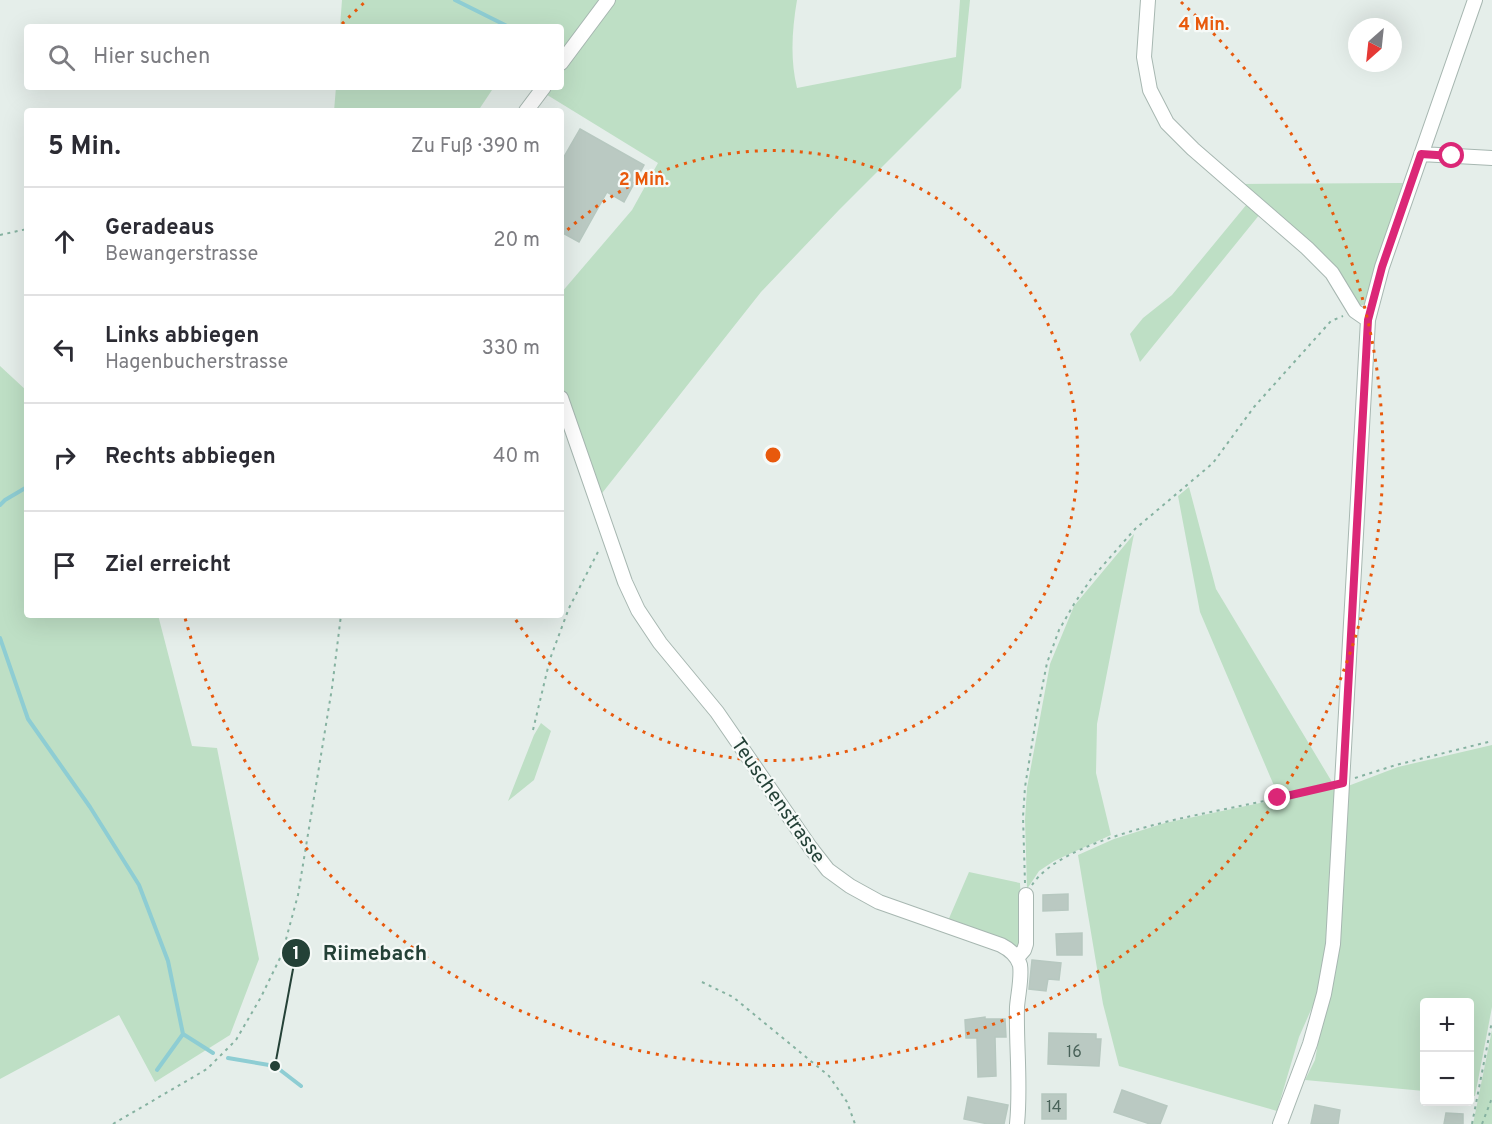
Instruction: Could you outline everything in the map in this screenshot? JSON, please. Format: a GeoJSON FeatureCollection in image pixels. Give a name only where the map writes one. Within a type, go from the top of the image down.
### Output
{"type":"FeatureCollection","features":[{"type":"Feature","properties":{"kind":"street"},"geometry":{"type":"LineString","coordinates":[[564,59],[608,0]]}},
{"type":"Feature","properties":{"kind":"street"},"geometry":{"type":"LineString","coordinates":[[1148,0],[1144,57],[1150,90],[1167,123],[1193,149],[1315,256],[1332,273],[1355,311],[1368,320]]}},
{"type":"Feature","properties":{"kind":"street"},"geometry":{"type":"LineString","coordinates":[[1280,1124],[1310,1044],[1324,994],[1333,944],[1368,320],[1382,267],[1475,0]]}},
{"type":"Feature","properties":{"kind":"street"},"geometry":{"type":"LineString","coordinates":[[528,108],[542,90]]}},
{"type":"Feature","properties":{"kind":"street"},"geometry":{"type":"LineString","coordinates":[[1421,154],[1492,158]]}},
{"type":"Feature","properties":{"kind":"street","name":"Teuschenstrasse"},"geometry":{"type":"LineString","coordinates":[[564,407],[625,582],[638,610],[660,643],[717,712],[828,870],[850,886],[879,902],[1001,945],[1017,958]]}},
{"type":"Feature","properties":{"kind":"street"},"geometry":{"type":"LineString","coordinates":[[1017,1124],[1020,1079],[1017,1006],[1020,966],[1017,958],[1026,944],[1026,895]]}},
{"type":"Feature","properties":{"kind":"path"},"geometry":{"type":"LineString","coordinates":[[0,235],[24,230]]}},
{"type":"Feature","properties":{"kind":"path"},"geometry":{"type":"LineString","coordinates":[[1026,895],[1023,818],[1025,788],[1047,663],[1059,630],[1091,579],[1134,529],[1213,463],[1254,407],[1331,321],[1355,311]]}},
{"type":"Feature","properties":{"kind":"path"},"geometry":{"type":"LineString","coordinates":[[533,730],[550,659],[569,609],[608,533]]}},
{"type":"Feature","properties":{"kind":"path"},"geometry":{"type":"LineString","coordinates":[[113,1124],[207,1069],[236,1040],[282,954],[298,896],[332,688],[340,618]]}},
{"type":"Feature","properties":{"kind":"path"},"geometry":{"type":"LineString","coordinates":[[1026,895],[1052,865],[1114,838],[1177,818],[1343,783],[1396,765],[1492,741]]}},
{"type":"Feature","properties":{"kind":"path"},"geometry":{"type":"LineString","coordinates":[[702,982],[733,997],[829,1076],[847,1102],[855,1124]]}},
{"type":"Feature","properties":{"kind":"path"},"geometry":{"type":"LineString","coordinates":[[1472,1124],[1492,1021]]}},
{"type":"Feature","properties":{"kind":"path"},"geometry":{"type":"LineString","coordinates":[[1482,1124],[1492,1098]]}},
{"type":"Feature","properties":{"kind":"green space"},"geometry":{"type":"Polygon","coordinates":[[[342,0],[606,0],[564,59],[564,24],[340,24],[342,0]]]}},
{"type":"Feature","properties":{"kind":"green space"},"geometry":{"type":"Polygon","coordinates":[[[613,0],[797,0],[792,44],[797,88],[956,57],[960,0],[970,0],[961,88],[761,292],[599,497],[564,399],[564,289],[632,210],[658,163],[544,93],[546,90],[564,90],[564,66],[613,0]]]}},
{"type":"Feature","properties":{"kind":"green space"},"geometry":{"type":"Polygon","coordinates":[[[336,90],[492,90],[480,108],[334,108],[336,90]]]}},
{"type":"Feature","properties":{"kind":"green space"},"geometry":{"type":"Polygon","coordinates":[[[1403,183],[1365,304],[1358,307],[1237,184],[1403,183]]]}},
{"type":"Feature","properties":{"kind":"green space"},"geometry":{"type":"Polygon","coordinates":[[[1247,204],[1260,214],[1140,362],[1130,334],[1143,318],[1172,295],[1247,204]]]}},
{"type":"Feature","properties":{"kind":"green space"},"geometry":{"type":"Polygon","coordinates":[[[0,366],[24,388],[24,618],[159,618],[192,746],[217,748],[259,959],[230,1035],[155,1082],[119,1015],[0,1079],[0,366]]]}},
{"type":"Feature","properties":{"kind":"green space"},"geometry":{"type":"Polygon","coordinates":[[[1189,487],[1216,589],[1332,782],[1278,795],[1200,612],[1178,496],[1189,487]]]}},
{"type":"Feature","properties":{"kind":"green space"},"geometry":{"type":"Polygon","coordinates":[[[1134,534],[1097,724],[1096,773],[1111,835],[1054,861],[1039,871],[1027,889],[1025,819],[1027,788],[1050,664],[1074,606],[1134,534]]]}},
{"type":"Feature","properties":{"kind":"green space"},"geometry":{"type":"Polygon","coordinates":[[[541,723],[551,731],[534,780],[508,801],[534,735],[541,723]]]}},
{"type":"Feature","properties":{"kind":"green space"},"geometry":{"type":"Polygon","coordinates":[[[1492,745],[1492,1007],[1475,1096],[1474,998],[1420,998],[1420,1091],[1305,1080],[1315,1060],[1321,1026],[1348,786],[1398,767],[1492,745]]]}},
{"type":"Feature","properties":{"kind":"green space"},"geometry":{"type":"Polygon","coordinates":[[[1337,787],[1326,942],[1318,994],[1299,1037],[1277,1111],[1119,1066],[1103,1004],[1078,855],[1114,839],[1165,823],[1337,787]]]}},
{"type":"Feature","properties":{"kind":"green space"},"geometry":{"type":"Polygon","coordinates":[[[969,872],[1020,883],[1023,938],[1019,949],[947,923],[969,872]]]}},
{"type":"Feature","properties":{"kind":"green space"},"geometry":{"type":"Polygon","coordinates":[[[1492,1030],[1492,1124],[1473,1124],[1492,1030]]]}},
{"type":"Feature","properties":{"kind":"building"},"geometry":{"type":"Polygon","coordinates":[[[580,129],[644,165],[624,202],[607,192],[579,242],[564,234],[564,157],[580,129]]]}},
{"type":"Feature","properties":{"kind":"building"},"geometry":{"type":"Polygon","coordinates":[[[1068,894],[1068,910],[1043,911],[1043,895],[1068,894]]]}},
{"type":"Feature","properties":{"kind":"building"},"geometry":{"type":"Polygon","coordinates":[[[1082,933],[1082,955],[1057,955],[1056,934],[1082,933]]]}},
{"type":"Feature","properties":{"kind":"building"},"geometry":{"type":"Polygon","coordinates":[[[1032,960],[1061,963],[1059,980],[1048,979],[1046,991],[1029,989],[1032,960]]]}},
{"type":"Feature","properties":{"kind":"building"},"geometry":{"type":"Polygon","coordinates":[[[985,1017],[985,1019],[1005,1019],[1006,1037],[995,1037],[996,1076],[978,1077],[977,1038],[966,1038],[965,1020],[985,1017]]]}},
{"type":"Feature","properties":{"kind":"building"},"geometry":{"type":"Polygon","coordinates":[[[1049,1033],[1096,1034],[1096,1039],[1101,1039],[1099,1066],[1048,1064],[1049,1033]]]}},
{"type":"Feature","properties":{"kind":"building"},"geometry":{"type":"Polygon","coordinates":[[[1122,1090],[1167,1106],[1160,1124],[1150,1124],[1114,1112],[1122,1090]]]}},
{"type":"Feature","properties":{"kind":"building"},"geometry":{"type":"Polygon","coordinates":[[[1042,1094],[1066,1094],[1066,1119],[1042,1119],[1042,1094]]]}},
{"type":"Feature","properties":{"kind":"building"},"geometry":{"type":"Polygon","coordinates":[[[968,1097],[1008,1105],[1004,1124],[988,1124],[964,1119],[968,1097]]]}},
{"type":"Feature","properties":{"kind":"building"},"geometry":{"type":"Polygon","coordinates":[[[1315,1105],[1340,1110],[1338,1124],[1311,1124],[1315,1105]]]}},
{"type":"Feature","properties":{"kind":"building"},"geometry":{"type":"Polygon","coordinates":[[[1446,1113],[1463,1114],[1463,1124],[1444,1124],[1446,1113]]]}},
{"type":"Feature","properties":{"kind":"waterway"},"geometry":{"type":"LineString","coordinates":[[455,0],[503,24]]}},
{"type":"Feature","properties":{"kind":"waterway"},"geometry":{"type":"LineString","coordinates":[[0,505],[24,489]]}},
{"type":"Feature","properties":{"kind":"waterway"},"geometry":{"type":"LineString","coordinates":[[0,638],[28,719],[90,807],[139,885],[168,961],[183,1034],[213,1053]]}},
{"type":"Feature","properties":{"kind":"waterway"},"geometry":{"type":"LineString","coordinates":[[157,1070],[183,1034]]}},
{"type":"Feature","properties":{"kind":"waterway"},"geometry":{"type":"LineString","coordinates":[[228,1058],[275,1066],[301,1086]]}},
{"type":"Feature","properties":{"kind":"place","name":"Riimebach"},"geometry":{"type":"Point","coordinates":[275,1066]}},
{"type":"Feature","properties":{"kind":"route"},"geometry":{"type":"LineString","coordinates":[[1278,798],[1343,783],[1368,320],[1382,267],[1421,154],[1452,156]]}}]}
